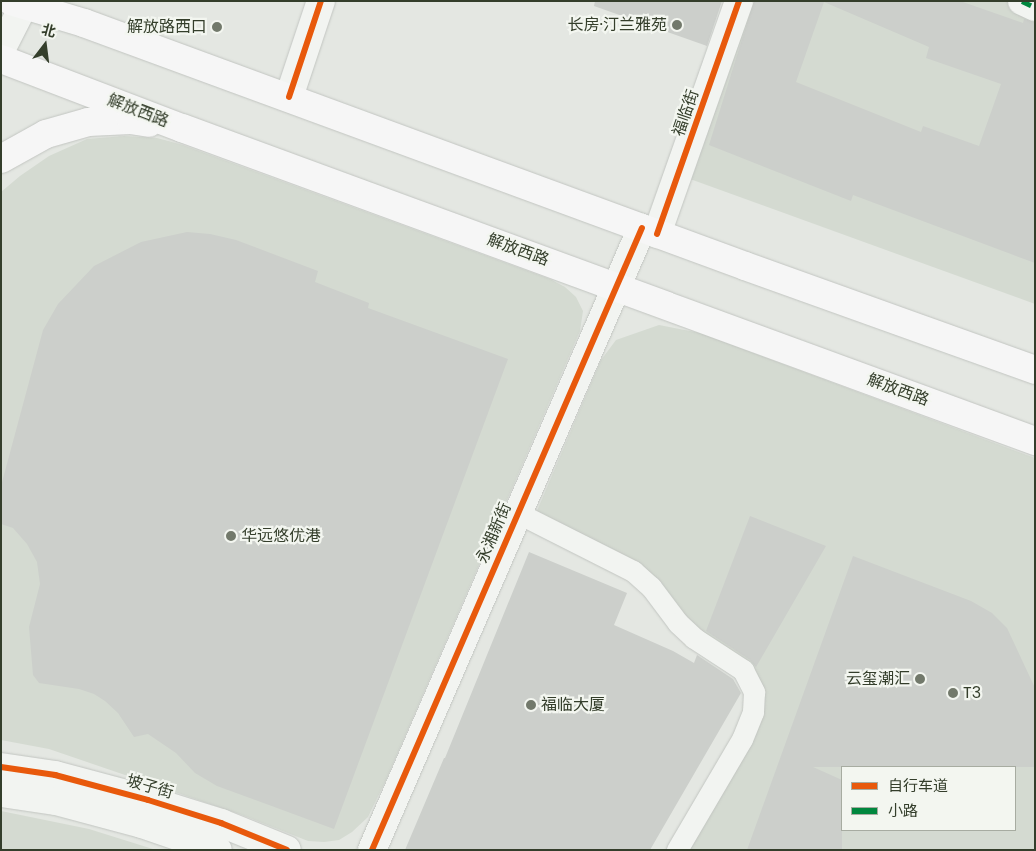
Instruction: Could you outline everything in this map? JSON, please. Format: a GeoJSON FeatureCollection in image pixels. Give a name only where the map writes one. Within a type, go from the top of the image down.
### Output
{"type":"FeatureCollection","features":[{"type":"Feature","properties":{"kind":"main road"},"geometry":{"type":"LineString","coordinates":[[70,1],[94,19],[130,41]]}},
{"type":"Feature","properties":{"kind":"main road"},"geometry":{"type":"LineString","coordinates":[[20,3],[84,23],[289,97],[650,231],[1033,364]]}},
{"type":"Feature","properties":{"kind":"main road","name":"解放西路"},"geometry":{"type":"LineString","coordinates":[[1,59],[182,128],[617,286],[1035,441]]}},
{"type":"Feature","properties":{"kind":"main road"},"geometry":{"type":"LineString","coordinates":[[1,159],[46,134],[88,122],[131,120],[182,128]]}},
{"type":"Feature","properties":{"kind":"street"},"geometry":{"type":"LineString","coordinates":[[289,97],[321,1]]}},
{"type":"Feature","properties":{"kind":"street","name":"福临街"},"geometry":{"type":"LineString","coordinates":[[650,231],[739,1]]}},
{"type":"Feature","properties":{"kind":"street"},"geometry":{"type":"LineString","coordinates":[[1022,1],[1035,6]]}},
{"type":"Feature","properties":{"kind":"street"},"geometry":{"type":"LineString","coordinates":[[1,50],[20,3]]}},
{"type":"Feature","properties":{"kind":"street","name":"永湘新街"},"geometry":{"type":"LineString","coordinates":[[372,850],[617,286],[650,231]]}},
{"type":"Feature","properties":{"kind":"street","name":"坡子街"},"geometry":{"type":"LineString","coordinates":[[1,766],[55,775],[148,800],[221,823],[287,850]]}},
{"type":"Feature","properties":{"kind":"street"},"geometry":{"type":"LineString","coordinates":[[1,793],[56,801],[142,824],[218,850]]}},
{"type":"Feature","properties":{"kind":"lane"},"geometry":{"type":"LineString","coordinates":[[518,513],[633,570],[651,587],[678,623],[694,638],[743,670],[754,692],[753,712],[742,739],[677,850]]}},
{"type":"Feature","properties":{"kind":"shaded area"},"geometry":{"type":"Polygon","coordinates":[[[739,1],[1035,1],[1035,304],[679,175],[739,1]]]}},
{"type":"Feature","properties":{"kind":"shaded area","name":"华远悠优港"},"geometry":{"type":"Polygon","coordinates":[[[124,136],[157,138],[183,145],[550,279],[565,287],[576,297],[583,311],[580,331],[386,780],[368,817],[352,832],[339,840],[324,842],[308,841],[242,815],[49,749],[1,740],[1,192],[49,156],[87,139],[124,136]]]}},
{"type":"Feature","properties":{"kind":"shaded area"},"geometry":{"type":"Polygon","coordinates":[[[659,325],[700,333],[1035,458],[1035,850],[677,850],[754,692],[651,587],[533,520],[601,360],[616,340],[659,325]]]}},
{"type":"Feature","properties":{"kind":"shaded area"},"geometry":{"type":"Polygon","coordinates":[[[1,811],[89,829],[156,850],[1,850],[1,811]]]}},
{"type":"Feature","properties":{"kind":"building","name":"长房·汀兰雅苑"},"geometry":{"type":"Polygon","coordinates":[[[595,1],[722,1],[707,46],[594,6],[595,1]]]}},
{"type":"Feature","properties":{"kind":"building"},"geometry":{"type":"Polygon","coordinates":[[[754,1],[960,1],[1023,23],[1024,19],[1035,22],[1035,263],[853,195],[851,201],[709,145],[754,1]],[[824,2],[796,82],[921,132],[923,126],[979,146],[1001,84],[926,58],[929,47],[824,2]]]}},
{"type":"Feature","properties":{"kind":"building","name":"华远悠优港"},"geometry":{"type":"Polygon","coordinates":[[[187,232],[210,234],[236,240],[318,271],[315,282],[369,303],[368,308],[508,359],[334,829],[217,786],[195,773],[176,753],[148,734],[134,737],[118,713],[94,694],[79,689],[39,683],[33,675],[29,627],[40,584],[37,562],[27,544],[13,528],[1,524],[1,486],[43,330],[58,304],[94,266],[141,242],[187,232]]]}},
{"type":"Feature","properties":{"kind":"building"},"geometry":{"type":"Polygon","coordinates":[[[750,516],[826,546],[756,667],[750,660],[706,631],[750,516]]]}},
{"type":"Feature","properties":{"kind":"building"},"geometry":{"type":"Polygon","coordinates":[[[529,552],[627,593],[614,625],[673,651],[694,663],[697,655],[733,679],[741,693],[650,850],[405,850],[445,758],[529,552]]]}},
{"type":"Feature","properties":{"kind":"building","name":"云玺潮汇"},"geometry":{"type":"Polygon","coordinates":[[[853,556],[971,601],[992,613],[1007,628],[1035,688],[1035,767],[813,767],[841,780],[842,850],[747,850],[853,556]]]}},
{"type":"Feature","properties":{"kind":"marked path"},"geometry":{"type":"LineString","coordinates":[[1022,1],[1035,7]]}},
{"type":"Feature","properties":{"kind":"cycle path"},"geometry":{"type":"LineString","coordinates":[[289,97],[321,1]]}},
{"type":"Feature","properties":{"kind":"cycle path"},"geometry":{"type":"LineString","coordinates":[[657,234],[739,1]]}},
{"type":"Feature","properties":{"kind":"cycle path"},"geometry":{"type":"LineString","coordinates":[[372,850],[642,228]]}},
{"type":"Feature","properties":{"kind":"cycle path"},"geometry":{"type":"LineString","coordinates":[[1,767],[55,775],[148,800],[221,823],[287,850]]}},
{"type":"Feature","properties":{"kind":"place","name":"长房·汀兰雅苑"},"geometry":{"type":"Point","coordinates":[677,25]}},
{"type":"Feature","properties":{"kind":"place","name":"解放路西口"},"geometry":{"type":"Point","coordinates":[217,27]}},
{"type":"Feature","properties":{"kind":"place","name":"华远悠优港"},"geometry":{"type":"Point","coordinates":[231,536]}},
{"type":"Feature","properties":{"kind":"place","name":"云玺潮汇"},"geometry":{"type":"Point","coordinates":[920,679]}},
{"type":"Feature","properties":{"kind":"place","name":"T3"},"geometry":{"type":"Point","coordinates":[953,693]}},
{"type":"Feature","properties":{"kind":"place","name":"福临大厦"},"geometry":{"type":"Point","coordinates":[531,705]}}]}
